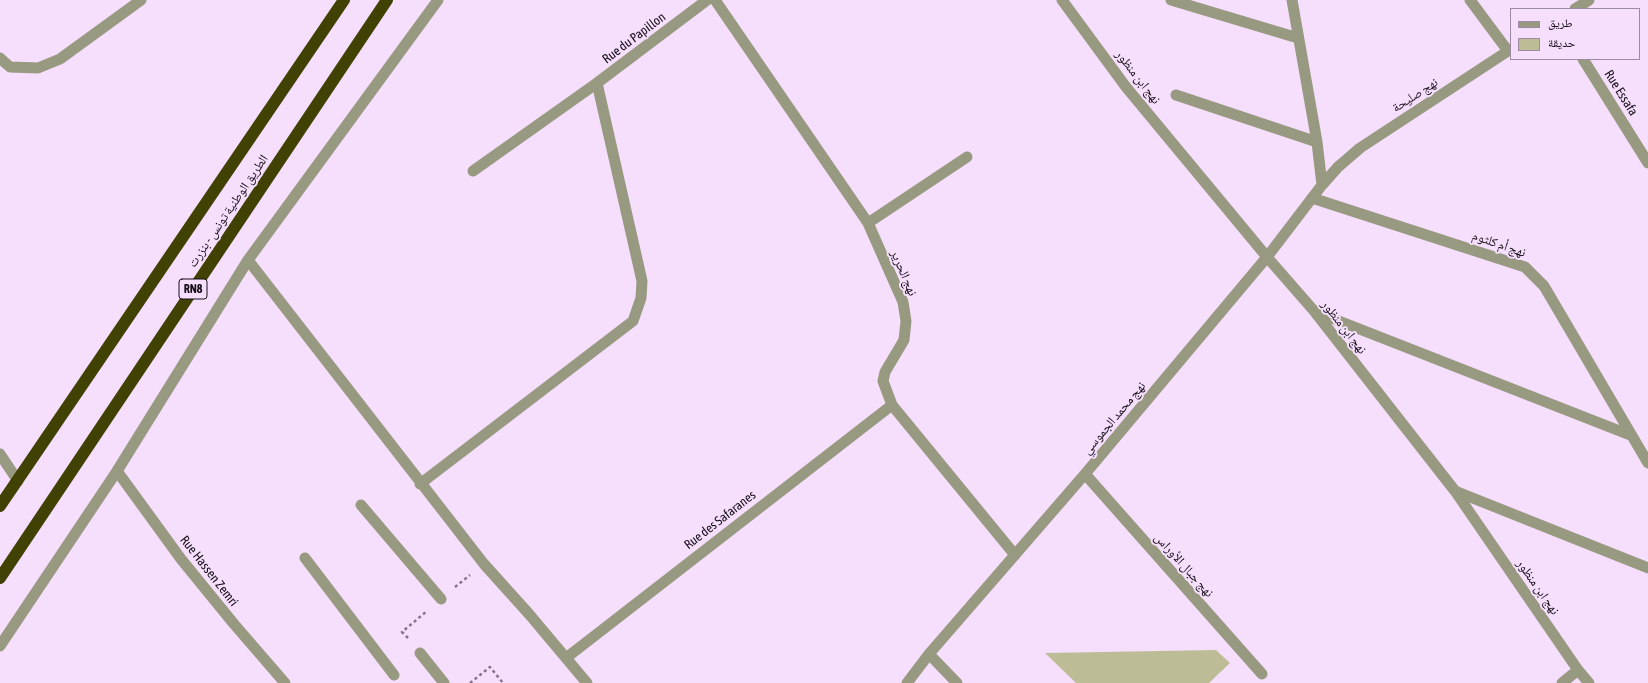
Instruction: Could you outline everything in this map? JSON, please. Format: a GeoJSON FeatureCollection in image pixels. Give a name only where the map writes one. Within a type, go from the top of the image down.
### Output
{"type":"FeatureCollection","features":[{"type":"Feature","properties":{"kind":"highway","name":"الطريق الوطنية تونس - بنزرت"},"geometry":{"type":"LineString","coordinates":[[0,506],[344,0]]}},
{"type":"Feature","properties":{"kind":"highway","name":"الطريق الوطنية تونس - بنزرت"},"geometry":{"type":"LineString","coordinates":[[0,578],[387,0]]}},
{"type":"Feature","properties":{"kind":"street"},"geometry":{"type":"LineString","coordinates":[[0,58],[10,66],[38,68],[60,59],[141,0]]}},
{"type":"Feature","properties":{"kind":"street"},"geometry":{"type":"LineString","coordinates":[[0,646],[117,471],[248,260],[438,0]]}},
{"type":"Feature","properties":{"kind":"street","name":"Rue du Papillon"},"geometry":{"type":"LineString","coordinates":[[473,171],[597,83],[707,0]]}},
{"type":"Feature","properties":{"kind":"street","name":"نهج الحرير"},"geometry":{"type":"LineString","coordinates":[[715,0],[868,223],[903,302],[906,321],[904,340],[885,372],[883,381],[892,405],[1015,555]]}},
{"type":"Feature","properties":{"kind":"street","name":"نهج ابن منظور"},"geometry":{"type":"LineString","coordinates":[[1062,0],[1126,87],[1267,257],[1315,312],[1455,491],[1578,670],[1589,683]]}},
{"type":"Feature","properties":{"kind":"street"},"geometry":{"type":"LineString","coordinates":[[1171,0],[1298,38]]}},
{"type":"Feature","properties":{"kind":"street"},"geometry":{"type":"LineString","coordinates":[[1292,0],[1317,142],[1322,185]]}},
{"type":"Feature","properties":{"kind":"street"},"geometry":{"type":"LineString","coordinates":[[1470,0],[1509,50]]}},
{"type":"Feature","properties":{"kind":"street"},"geometry":{"type":"LineString","coordinates":[[1577,8],[1589,0]]}},
{"type":"Feature","properties":{"kind":"street","name":"نهج صليحة"},"geometry":{"type":"LineString","coordinates":[[1338,167],[1360,148],[1509,50]]}},
{"type":"Feature","properties":{"kind":"street","name":"Rue Essafa"},"geometry":{"type":"LineString","coordinates":[[1584,60],[1648,163]]}},
{"type":"Feature","properties":{"kind":"street"},"geometry":{"type":"LineString","coordinates":[[420,484],[633,321],[641,298],[642,281],[597,83]]}},
{"type":"Feature","properties":{"kind":"street"},"geometry":{"type":"LineString","coordinates":[[1176,95],[1317,142]]}},
{"type":"Feature","properties":{"kind":"street"},"geometry":{"type":"LineString","coordinates":[[868,223],[967,157]]}},
{"type":"Feature","properties":{"kind":"street","name":"نهج محمد الجموسي"},"geometry":{"type":"LineString","coordinates":[[907,683],[929,654],[1085,474],[1267,257],[1322,185],[1338,167]]}},
{"type":"Feature","properties":{"kind":"street","name":"نهج أم كلثوم"},"geometry":{"type":"LineString","coordinates":[[1312,198],[1525,267],[1544,286],[1630,435],[1648,463]]}},
{"type":"Feature","properties":{"kind":"street"},"geometry":{"type":"LineString","coordinates":[[248,260],[420,484],[484,564],[529,614],[587,683]]}},
{"type":"Feature","properties":{"kind":"street"},"geometry":{"type":"LineString","coordinates":[[1315,312],[1630,435]]}},
{"type":"Feature","properties":{"kind":"street","name":"Rue des Safaranes"},"geometry":{"type":"LineString","coordinates":[[566,658],[892,405]]}},
{"type":"Feature","properties":{"kind":"street"},"geometry":{"type":"LineString","coordinates":[[0,454],[18,481]]}},
{"type":"Feature","properties":{"kind":"street","name":"Rue Hassen Zemri"},"geometry":{"type":"LineString","coordinates":[[117,471],[198,580],[285,683]]}},
{"type":"Feature","properties":{"kind":"street","name":"نهج جبال الأوراس"},"geometry":{"type":"LineString","coordinates":[[1085,474],[1262,674]]}},
{"type":"Feature","properties":{"kind":"street"},"geometry":{"type":"LineString","coordinates":[[1455,491],[1648,568]]}},
{"type":"Feature","properties":{"kind":"street"},"geometry":{"type":"LineString","coordinates":[[361,505],[441,599]]}},
{"type":"Feature","properties":{"kind":"street"},"geometry":{"type":"LineString","coordinates":[[305,558],[394,675]]}},
{"type":"Feature","properties":{"kind":"street"},"geometry":{"type":"LineString","coordinates":[[420,653],[444,683]]}},
{"type":"Feature","properties":{"kind":"street"},"geometry":{"type":"LineString","coordinates":[[929,654],[957,683]]}},
{"type":"Feature","properties":{"kind":"street"},"geometry":{"type":"LineString","coordinates":[[1562,683],[1578,670]]}},
{"type":"Feature","properties":{"kind":"path"},"geometry":{"type":"LineString","coordinates":[[420,653],[402,632],[484,564]]}},
{"type":"Feature","properties":{"kind":"path"},"geometry":{"type":"LineString","coordinates":[[470,683],[490,667],[503,683]]}},
{"type":"Feature","properties":{"kind":"green space"},"geometry":{"type":"Polygon","coordinates":[[[1216,650],[1230,663],[1209,683],[1076,683],[1045,653],[1216,650]]]}}]}
